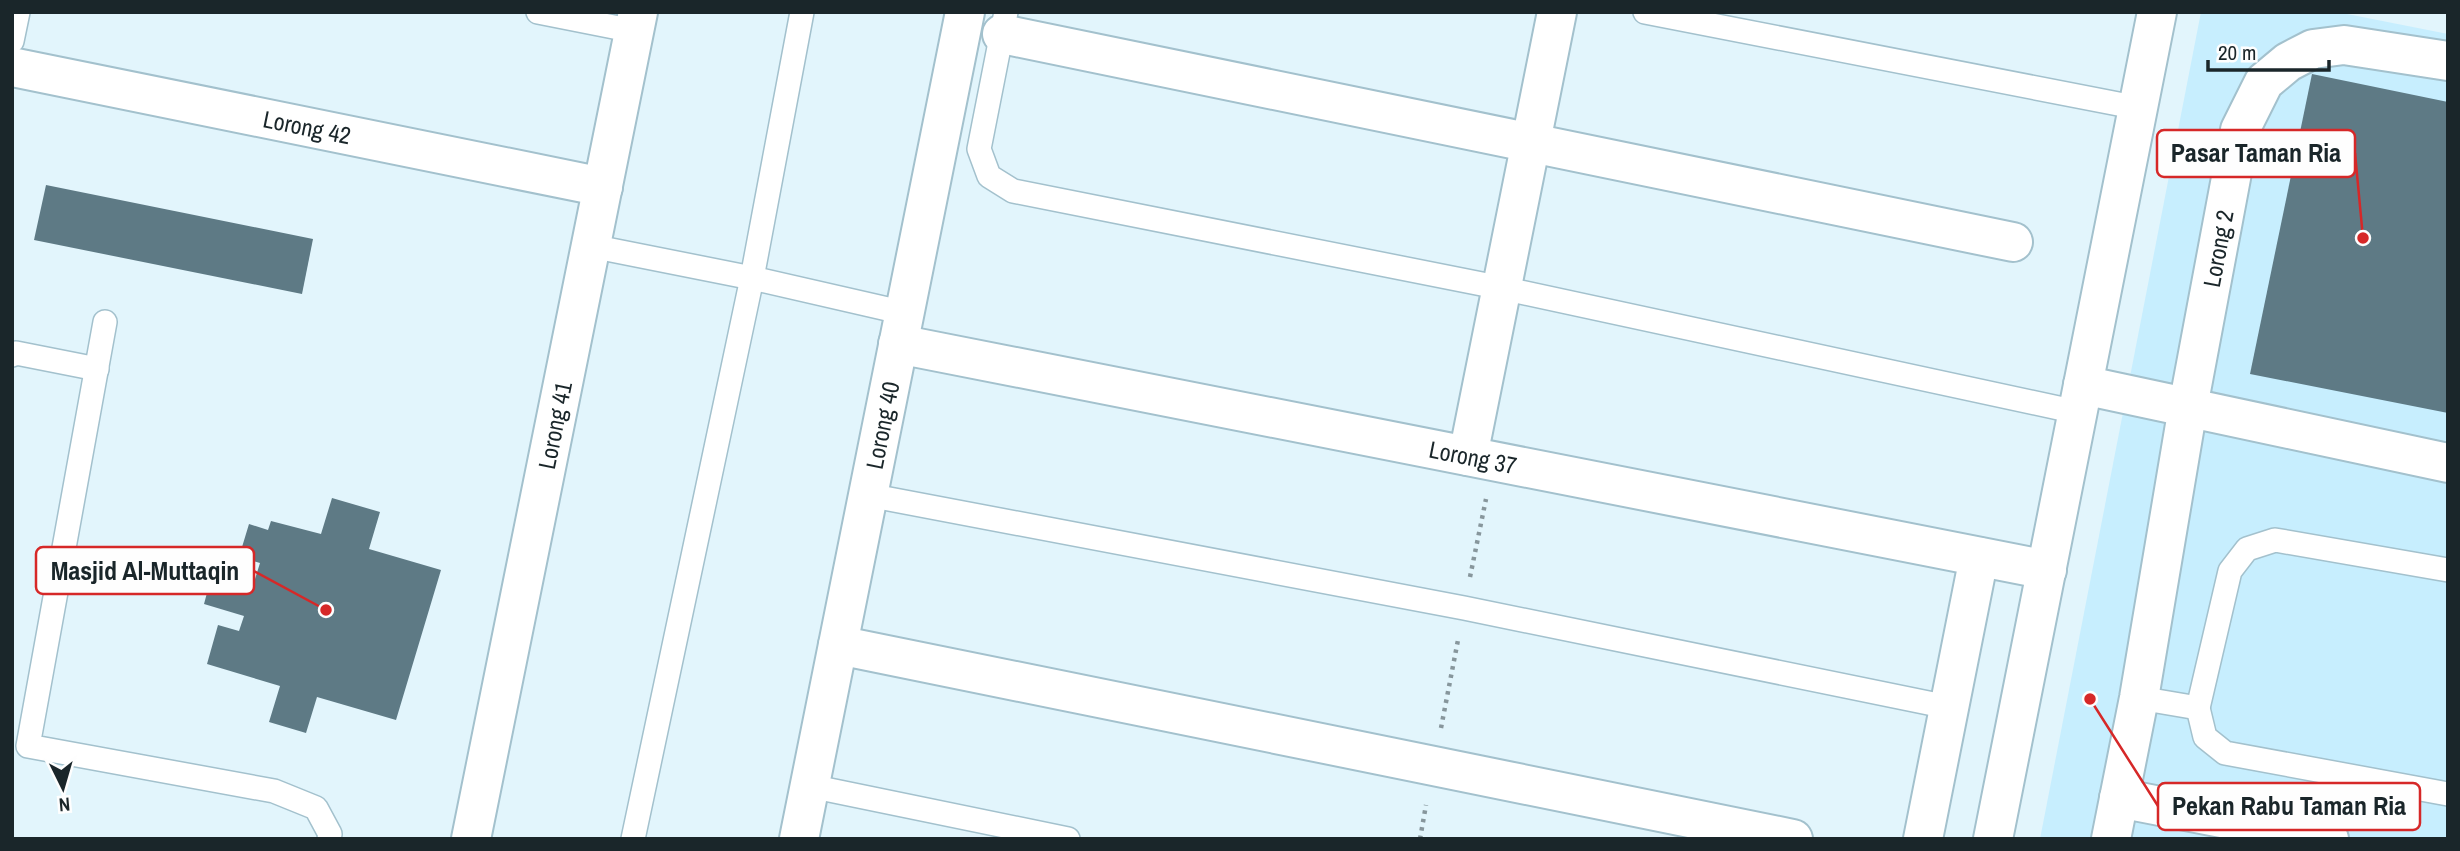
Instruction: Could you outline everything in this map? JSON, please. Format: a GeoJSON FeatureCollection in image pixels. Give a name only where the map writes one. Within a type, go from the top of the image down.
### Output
{"type":"FeatureCollection","features":[{"type":"Feature","properties":{"kind":"street","name":"Lorong 40"},"geometry":{"type":"LineString","coordinates":[[799,839],[965,12]]}},
{"type":"Feature","properties":{"kind":"street"},"geometry":{"type":"LineString","coordinates":[[1481,459],[1502,288],[1556,12]]}},
{"type":"Feature","properties":{"kind":"street"},"geometry":{"type":"LineString","coordinates":[[1993,839],[2157,12]]}},
{"type":"Feature","properties":{"kind":"street","name":"Lorong 41"},"geometry":{"type":"LineString","coordinates":[[471,839],[636,22]]}},
{"type":"Feature","properties":{"kind":"street"},"geometry":{"type":"LineString","coordinates":[[1004,23],[1530,143],[2013,242]]}},
{"type":"Feature","properties":{"kind":"street","name":"Lorong 2"},"geometry":{"type":"LineString","coordinates":[[2111,839],[2139,698],[2188,408],[2240,130],[2264,82],[2288,62],[2313,49],[2344,45],[2448,61]]}},
{"type":"Feature","properties":{"kind":"street","name":"Lorong 42"},"geometry":{"type":"LineString","coordinates":[[12,66],[603,187]]}},
{"type":"Feature","properties":{"kind":"street","name":"Lorong 37"},"geometry":{"type":"LineString","coordinates":[[902,328],[1481,459],[2046,570]]}},
{"type":"Feature","properties":{"kind":"street"},"geometry":{"type":"LineString","coordinates":[[2080,398],[2188,408],[2448,463]]}},
{"type":"Feature","properties":{"kind":"street"},"geometry":{"type":"LineString","coordinates":[[1923,839],[1979,557]]}},
{"type":"Feature","properties":{"kind":"street"},"geometry":{"type":"LineString","coordinates":[[838,645],[1793,839]]}},
{"type":"Feature","properties":{"kind":"street"},"geometry":{"type":"LineString","coordinates":[[2119,798],[2329,839]]}},
{"type":"Feature","properties":{"kind":"lane"},"geometry":{"type":"LineString","coordinates":[[12,41],[18,12]]}},
{"type":"Feature","properties":{"kind":"lane"},"geometry":{"type":"LineString","coordinates":[[538,12],[636,22]]}},
{"type":"Feature","properties":{"kind":"lane"},"geometry":{"type":"LineString","coordinates":[[633,839],[752,278],[802,12]]}},
{"type":"Feature","properties":{"kind":"lane"},"geometry":{"type":"LineString","coordinates":[[1644,12],[2139,108]]}},
{"type":"Feature","properties":{"kind":"lane"},"geometry":{"type":"LineString","coordinates":[[1004,23],[979,149],[989,176],[1013,191],[2080,398]]}},
{"type":"Feature","properties":{"kind":"lane"},"geometry":{"type":"LineString","coordinates":[[591,247],[752,278],[902,328]]}},
{"type":"Feature","properties":{"kind":"lane"},"geometry":{"type":"LineString","coordinates":[[106,322],[20,744],[274,792],[316,808],[330,834],[329,839]]}},
{"type":"Feature","properties":{"kind":"lane"},"geometry":{"type":"LineString","coordinates":[[12,355],[16,353],[44,357],[97,369]]}},
{"type":"Feature","properties":{"kind":"lane"},"geometry":{"type":"LineString","coordinates":[[869,495],[1464,608],[1948,707]]}},
{"type":"Feature","properties":{"kind":"lane"},"geometry":{"type":"LineString","coordinates":[[2448,570],[2275,540],[2247,549],[2230,571],[2198,708],[2205,737],[2225,753],[2448,794]]}},
{"type":"Feature","properties":{"kind":"lane"},"geometry":{"type":"LineString","coordinates":[[2139,698],[2198,708]]}},
{"type":"Feature","properties":{"kind":"lane"},"geometry":{"type":"LineString","coordinates":[[810,786],[1068,839]]}},
{"type":"Feature","properties":{"kind":"path"},"geometry":{"type":"LineString","coordinates":[[1420,839],[1464,608],[1481,459]]}},
{"type":"Feature","properties":{"kind":"shaded area"},"geometry":{"type":"Polygon","coordinates":[[[2201,12],[2337,12],[2448,34],[2448,839],[2040,839],[2201,12]]]}},
{"type":"Feature","properties":{"kind":"building"},"geometry":{"type":"Polygon","coordinates":[[[2312,74],[2448,102],[2448,413],[2250,374],[2312,74]]]}},
{"type":"Feature","properties":{"kind":"building"},"geometry":{"type":"Polygon","coordinates":[[[46,185],[313,239],[302,294],[34,240],[46,185]]]}},
{"type":"Feature","properties":{"kind":"building"},"geometry":{"type":"Polygon","coordinates":[[[332,498],[380,512],[369,549],[441,570],[396,720],[317,697],[306,733],[269,722],[280,686],[207,664],[218,625],[239,631],[244,616],[204,604],[214,567],[255,579],[260,563],[239,557],[249,524],[268,530],[271,521],[321,534],[332,498]]]}},
{"type":"Feature","properties":{"kind":"place","name":"Pasar Taman Ria"},"geometry":{"type":"Point","coordinates":[2363,238]}},
{"type":"Feature","properties":{"kind":"place","name":"Masjid Al-Muttaqin"},"geometry":{"type":"Point","coordinates":[326,610]}},
{"type":"Feature","properties":{"kind":"place","name":"Pekan Rabu Taman Ria"},"geometry":{"type":"Point","coordinates":[2090,699]}}]}
